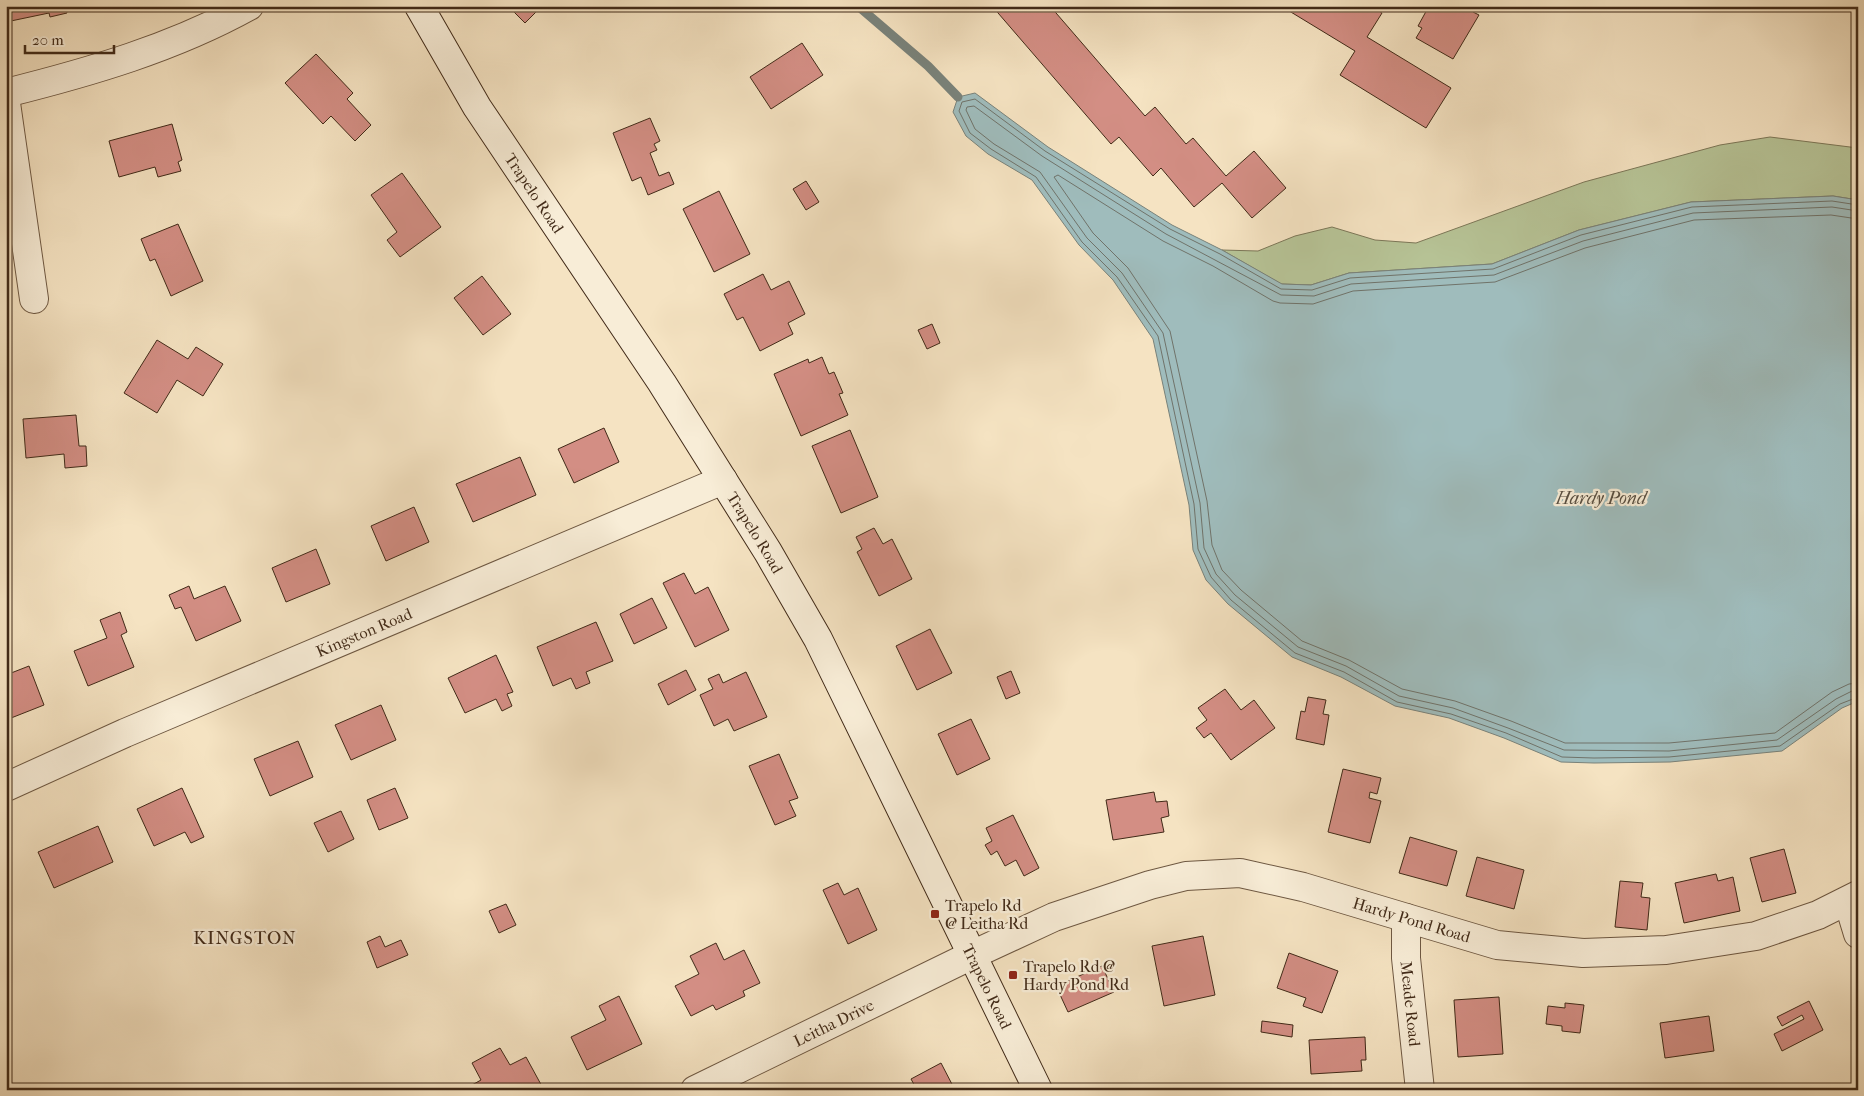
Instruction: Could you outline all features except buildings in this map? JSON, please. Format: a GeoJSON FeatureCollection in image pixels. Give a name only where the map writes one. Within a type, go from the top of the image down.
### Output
{"type":"FeatureCollection","features":[{"type":"Feature","properties":{"kind":"street"},"geometry":{"type":"LineString","coordinates":[[6,93],[73,76],[156,50],[249,6]]}},
{"type":"Feature","properties":{"kind":"street","name":"Trapelo Road"},"geometry":{"type":"LineString","coordinates":[[419,6],[478,108],[662,383],[768,552],[818,639],[1038,1090]]}},
{"type":"Feature","properties":{"kind":"street"},"geometry":{"type":"LineString","coordinates":[[6,103],[34,299]]}},
{"type":"Feature","properties":{"kind":"street","name":"Kingston Road"},"geometry":{"type":"LineString","coordinates":[[6,787],[125,732],[723,480]]}},
{"type":"Feature","properties":{"kind":"street","name":"Hardy Pond Road"},"geometry":{"type":"LineString","coordinates":[[972,955],[1054,917],[1150,885],[1186,876],[1240,873],[1303,887],[1497,945],[1583,953],[1666,950],[1756,936],[1818,915],[1853,898]]}},
{"type":"Feature","properties":{"kind":"street"},"geometry":{"type":"LineString","coordinates":[[1853,898],[1858,934]]}},
{"type":"Feature","properties":{"kind":"street","name":"Meade Road"},"geometry":{"type":"LineString","coordinates":[[1406,918],[1406,958],[1420,1090]]}},
{"type":"Feature","properties":{"kind":"street","name":"Leitha Drive"},"geometry":{"type":"LineString","coordinates":[[695,1090],[972,955]]}},
{"type":"Feature","properties":{"kind":"green space"},"geometry":{"type":"Polygon","coordinates":[[[1770,137],[1858,148],[1858,200],[1833,196],[1691,202],[1579,230],[1492,264],[1349,273],[1311,285],[1281,284],[1222,250],[1258,251],[1295,236],[1332,227],[1375,240],[1416,243],[1584,182],[1720,145],[1770,137]]]}},
{"type":"Feature","properties":{"kind":"water","name":"Hardy Pond"},"geometry":{"type":"Polygon","coordinates":[[[975,93],[1048,147],[1172,225],[1222,250],[1282,284],[1311,285],[1349,273],[1492,264],[1579,230],[1691,202],[1833,196],[1858,200],[1858,701],[1842,708],[1782,751],[1670,762],[1561,762],[1449,718],[1395,706],[1341,677],[1292,657],[1228,604],[1206,580],[1193,550],[1189,505],[1153,339],[1113,280],[1079,245],[1032,180],[988,154],[966,136],[953,112],[958,97],[975,93]]]}},
{"type":"Feature","properties":{"kind":"waterway"},"geometry":{"type":"LineString","coordinates":[[858,6],[928,66],[958,97]]}},
{"type":"Feature","properties":{"kind":"place","name":"Trapelo Rd @ Leitha Rd"},"geometry":{"type":"Point","coordinates":[935,914]}},
{"type":"Feature","properties":{"kind":"place","name":"Trapelo Rd @ Hardy Pond Rd"},"geometry":{"type":"Point","coordinates":[1013,975]}},
{"type":"Feature","properties":{"kind":"district","name":"KINGSTON"},"geometry":{"type":"Point","coordinates":[245,938]}}]}
